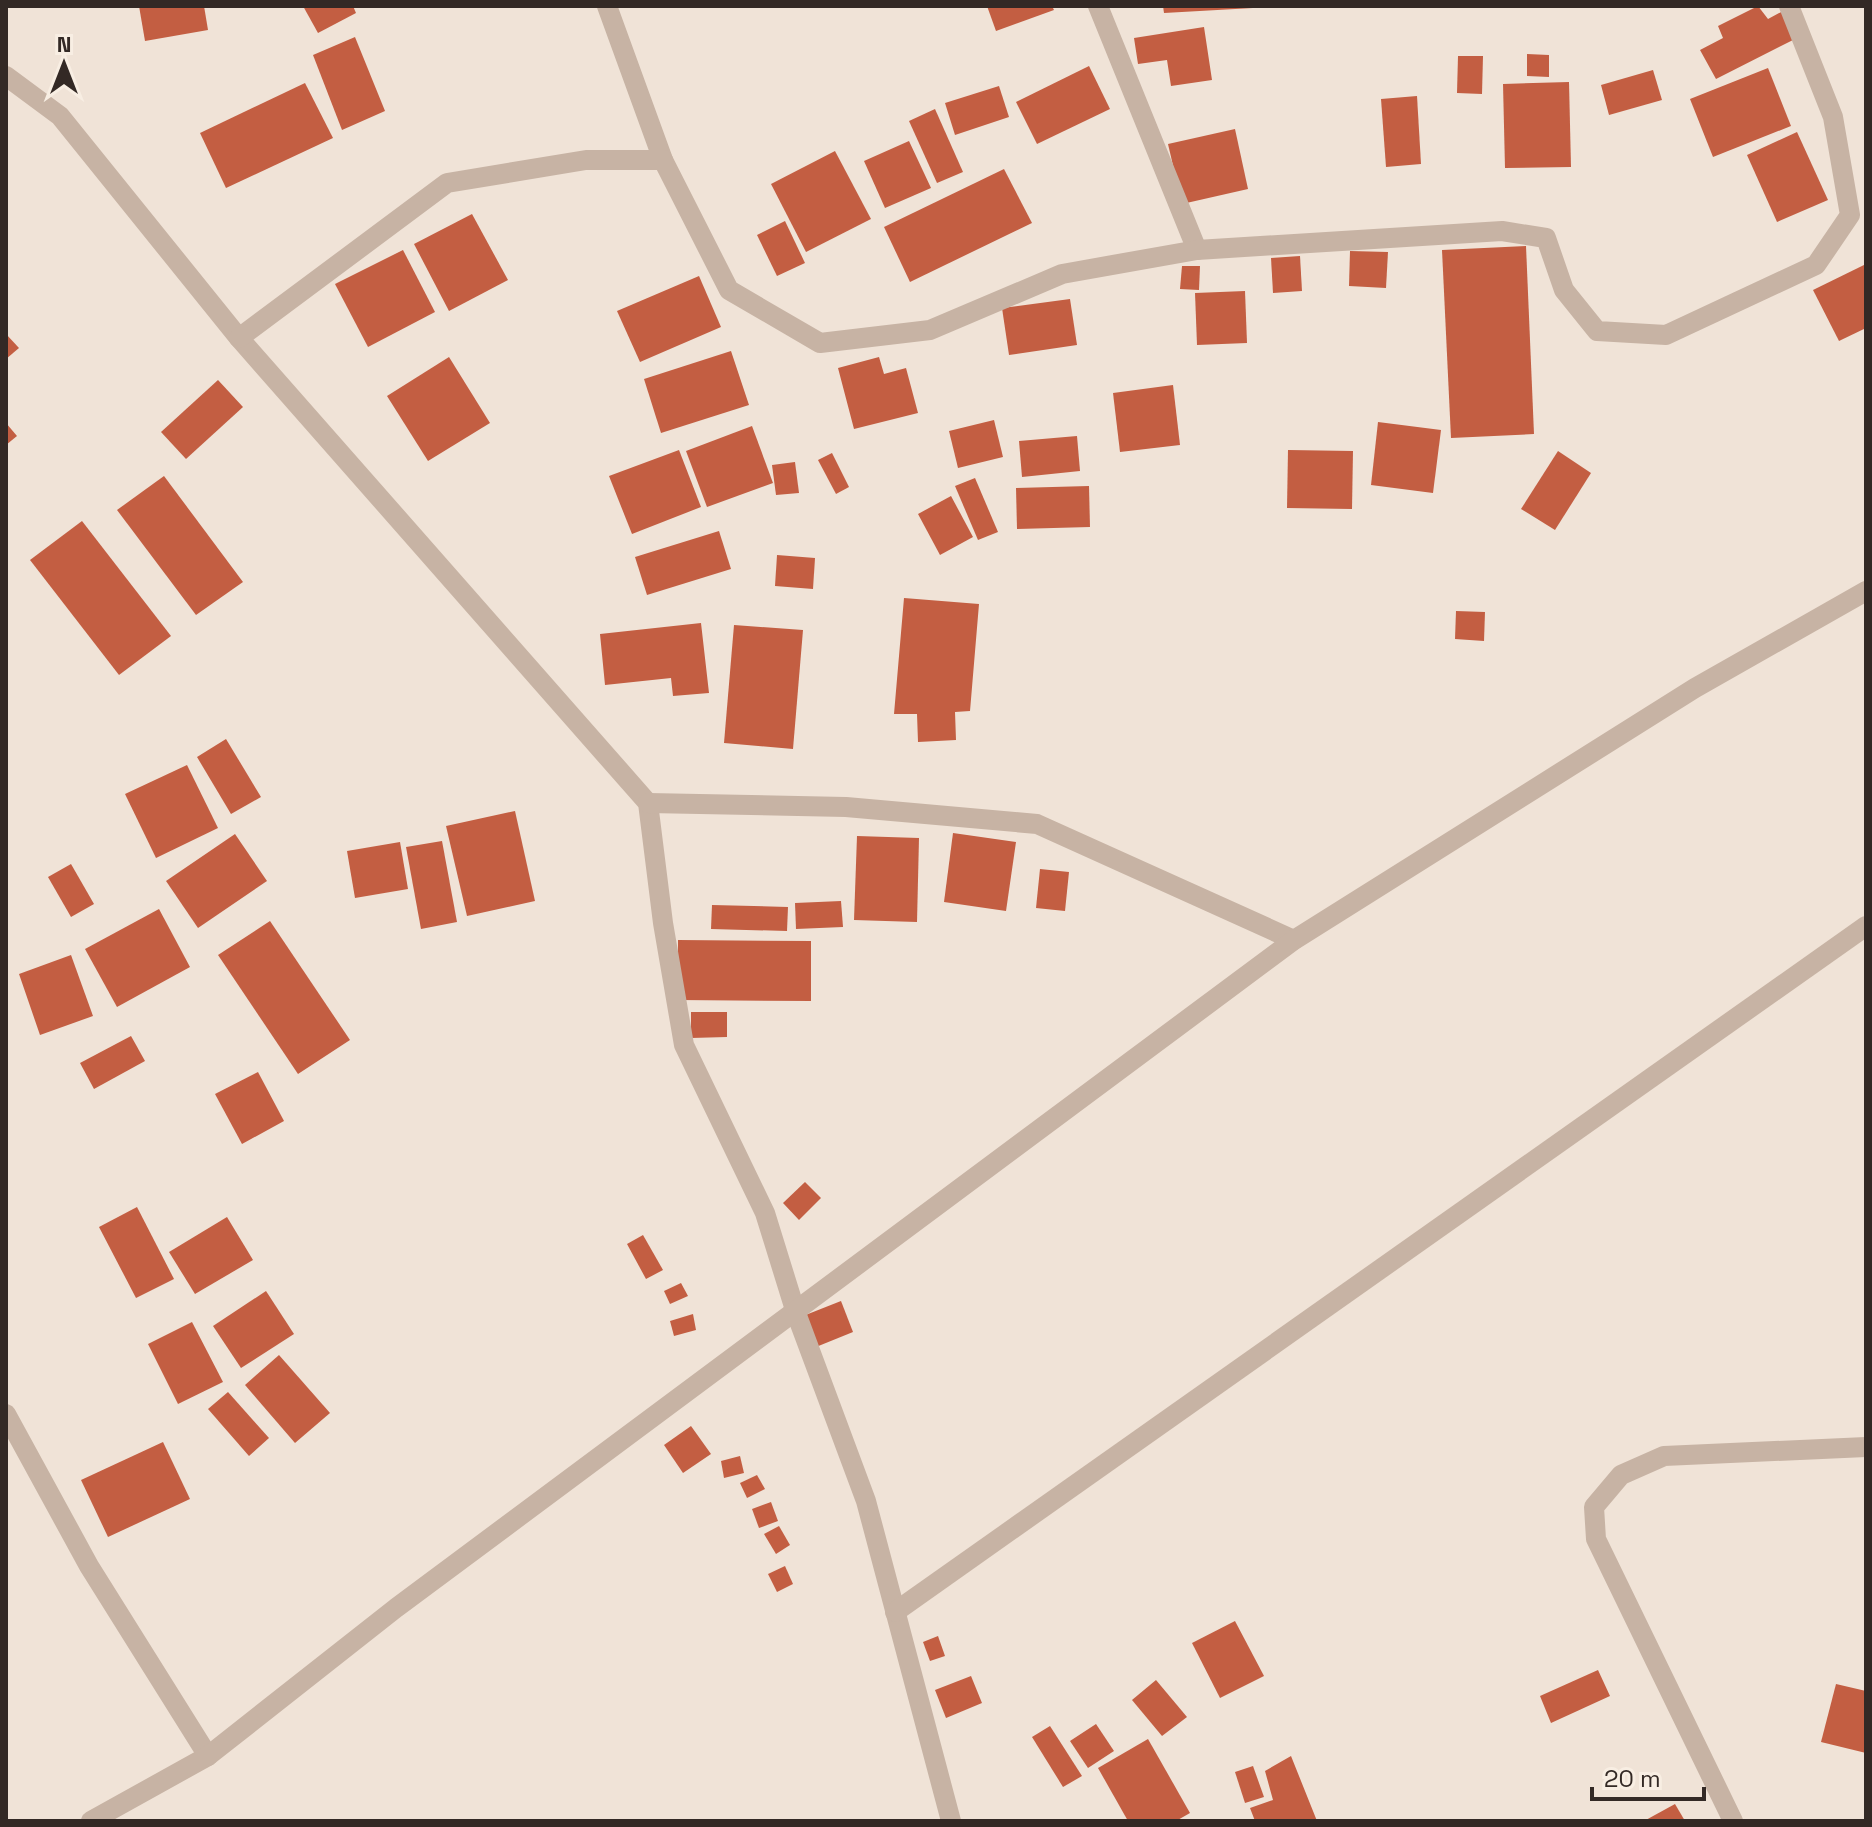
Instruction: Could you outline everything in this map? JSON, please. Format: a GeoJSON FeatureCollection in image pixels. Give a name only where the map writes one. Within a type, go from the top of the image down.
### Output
{"type":"FeatureCollection","features":[{"type":"Feature","properties":{"kind":"street"},"geometry":{"type":"LineString","coordinates":[[607,6],[663,160],[729,290],[820,343],[930,330],[1062,274],[1197,250],[1254,243],[1502,231],[1546,238],[1564,290],[1597,331],[1666,335],[1816,265],[1850,215],[1833,117],[1789,6]]}},
{"type":"Feature","properties":{"kind":"street"},"geometry":{"type":"LineString","coordinates":[[1098,6],[1197,250]]}},
{"type":"Feature","properties":{"kind":"street"},"geometry":{"type":"LineString","coordinates":[[6,76],[60,116],[239,338],[648,803],[663,923],[684,1045],[765,1213],[796,1313],[866,1501],[951,1821]]}},
{"type":"Feature","properties":{"kind":"street"},"geometry":{"type":"LineString","coordinates":[[239,338],[447,183],[586,160],[663,160]]}},
{"type":"Feature","properties":{"kind":"street"},"geometry":{"type":"LineString","coordinates":[[91,1821],[208,1756],[396,1608],[1294,940],[1695,688],[1866,591]]}},
{"type":"Feature","properties":{"kind":"street"},"geometry":{"type":"LineString","coordinates":[[648,803],[846,807],[1037,824],[1294,940]]}},
{"type":"Feature","properties":{"kind":"street"},"geometry":{"type":"LineString","coordinates":[[895,1612],[1866,926]]}},
{"type":"Feature","properties":{"kind":"street"},"geometry":{"type":"LineString","coordinates":[[6,1414],[89,1566],[178,1713],[208,1756]]}},
{"type":"Feature","properties":{"kind":"street"},"geometry":{"type":"LineString","coordinates":[[1733,1821],[1596,1539],[1594,1507],[1621,1475],[1664,1456],[1866,1447]]}},
{"type":"Feature","properties":{"kind":"building"},"geometry":{"type":"Polygon","coordinates":[[[139,6],[204,6],[208,30],[145,41],[139,6]]]}},
{"type":"Feature","properties":{"kind":"building"},"geometry":{"type":"Polygon","coordinates":[[[303,6],[353,6],[356,13],[318,33],[303,6]]]}},
{"type":"Feature","properties":{"kind":"building"},"geometry":{"type":"Polygon","coordinates":[[[987,6],[1052,6],[1054,10],[996,31],[987,6]]]}},
{"type":"Feature","properties":{"kind":"building"},"geometry":{"type":"Polygon","coordinates":[[[1163,6],[1253,6],[1253,8],[1164,13],[1163,6]]]}},
{"type":"Feature","properties":{"kind":"building"},"geometry":{"type":"Polygon","coordinates":[[[1758,6],[1768,19],[1783,11],[1797,38],[1716,79],[1700,50],[1723,38],[1718,26],[1758,6]]]}},
{"type":"Feature","properties":{"kind":"building"},"geometry":{"type":"Polygon","coordinates":[[[1204,27],[1212,80],[1171,86],[1167,60],[1138,64],[1134,38],[1204,27]]]}},
{"type":"Feature","properties":{"kind":"building"},"geometry":{"type":"Polygon","coordinates":[[[355,37],[385,111],[342,130],[313,55],[355,37]]]}},
{"type":"Feature","properties":{"kind":"building"},"geometry":{"type":"Polygon","coordinates":[[[1527,54],[1549,55],[1549,77],[1527,76],[1527,54]]]}},
{"type":"Feature","properties":{"kind":"building"},"geometry":{"type":"Polygon","coordinates":[[[1458,56],[1483,56],[1482,94],[1457,93],[1458,56]]]}},
{"type":"Feature","properties":{"kind":"building"},"geometry":{"type":"Polygon","coordinates":[[[1089,66],[1110,109],[1037,144],[1016,102],[1089,66]]]}},
{"type":"Feature","properties":{"kind":"building"},"geometry":{"type":"Polygon","coordinates":[[[1768,68],[1791,126],[1713,157],[1690,99],[1768,68]]]}},
{"type":"Feature","properties":{"kind":"building"},"geometry":{"type":"Polygon","coordinates":[[[1653,70],[1662,100],[1609,115],[1601,85],[1653,70]]]}},
{"type":"Feature","properties":{"kind":"building"},"geometry":{"type":"Polygon","coordinates":[[[1569,82],[1571,167],[1505,168],[1503,84],[1569,82]]]}},
{"type":"Feature","properties":{"kind":"building"},"geometry":{"type":"Polygon","coordinates":[[[305,83],[333,138],[226,188],[200,133],[305,83]]]}},
{"type":"Feature","properties":{"kind":"building"},"geometry":{"type":"Polygon","coordinates":[[[999,86],[1009,117],[955,135],[945,103],[999,86]]]}},
{"type":"Feature","properties":{"kind":"building"},"geometry":{"type":"Polygon","coordinates":[[[1417,96],[1421,164],[1386,167],[1381,99],[1417,96]]]}},
{"type":"Feature","properties":{"kind":"building"},"geometry":{"type":"Polygon","coordinates":[[[935,109],[963,172],[937,183],[909,121],[935,109]]]}},
{"type":"Feature","properties":{"kind":"building"},"geometry":{"type":"Polygon","coordinates":[[[1235,129],[1248,189],[1182,204],[1168,144],[1235,129]]]}},
{"type":"Feature","properties":{"kind":"building"},"geometry":{"type":"Polygon","coordinates":[[[1797,132],[1828,200],[1777,222],[1747,155],[1797,132]]]}},
{"type":"Feature","properties":{"kind":"building"},"geometry":{"type":"Polygon","coordinates":[[[909,141],[931,188],[885,208],[864,161],[909,141]]]}},
{"type":"Feature","properties":{"kind":"building"},"geometry":{"type":"Polygon","coordinates":[[[835,151],[871,219],[806,252],[771,184],[835,151]]]}},
{"type":"Feature","properties":{"kind":"building"},"geometry":{"type":"Polygon","coordinates":[[[1004,169],[1032,223],[910,282],[884,227],[1004,169]]]}},
{"type":"Feature","properties":{"kind":"building"},"geometry":{"type":"Polygon","coordinates":[[[472,214],[508,280],[449,311],[414,244],[472,214]]]}},
{"type":"Feature","properties":{"kind":"building"},"geometry":{"type":"Polygon","coordinates":[[[785,221],[805,263],[777,276],[757,235],[785,221]]]}},
{"type":"Feature","properties":{"kind":"building"},"geometry":{"type":"Polygon","coordinates":[[[1526,246],[1534,434],[1451,438],[1442,250],[1526,246]]]}},
{"type":"Feature","properties":{"kind":"building"},"geometry":{"type":"Polygon","coordinates":[[[403,250],[435,312],[368,347],[335,284],[403,250]]]}},
{"type":"Feature","properties":{"kind":"building"},"geometry":{"type":"Polygon","coordinates":[[[1350,251],[1388,252],[1386,288],[1349,286],[1350,251]]]}},
{"type":"Feature","properties":{"kind":"building"},"geometry":{"type":"Polygon","coordinates":[[[1300,256],[1302,291],[1273,293],[1271,258],[1300,256]]]}},
{"type":"Feature","properties":{"kind":"building"},"geometry":{"type":"Polygon","coordinates":[[[1866,264],[1866,328],[1839,341],[1813,290],[1866,264]]]}},
{"type":"Feature","properties":{"kind":"building"},"geometry":{"type":"Polygon","coordinates":[[[1182,266],[1200,266],[1199,290],[1180,289],[1182,266]]]}},
{"type":"Feature","properties":{"kind":"building"},"geometry":{"type":"Polygon","coordinates":[[[699,276],[721,327],[640,362],[617,311],[699,276]]]}},
{"type":"Feature","properties":{"kind":"building"},"geometry":{"type":"Polygon","coordinates":[[[1245,291],[1247,343],[1197,345],[1195,293],[1245,291]]]}},
{"type":"Feature","properties":{"kind":"building"},"geometry":{"type":"Polygon","coordinates":[[[1070,299],[1077,345],[1009,355],[1002,308],[1070,299]]]}},
{"type":"Feature","properties":{"kind":"building"},"geometry":{"type":"Polygon","coordinates":[[[6,334],[19,348],[6,359],[6,334]]]}},
{"type":"Feature","properties":{"kind":"building"},"geometry":{"type":"Polygon","coordinates":[[[731,351],[749,405],[661,433],[644,379],[731,351]]]}},
{"type":"Feature","properties":{"kind":"building"},"geometry":{"type":"Polygon","coordinates":[[[449,357],[490,423],[428,461],[387,396],[449,357]]]}},
{"type":"Feature","properties":{"kind":"building"},"geometry":{"type":"Polygon","coordinates":[[[879,357],[884,374],[906,368],[918,413],[854,429],[838,368],[879,357]]]}},
{"type":"Feature","properties":{"kind":"building"},"geometry":{"type":"Polygon","coordinates":[[[218,380],[243,407],[186,459],[161,432],[218,380]]]}},
{"type":"Feature","properties":{"kind":"building"},"geometry":{"type":"Polygon","coordinates":[[[1173,385],[1180,445],[1120,452],[1113,393],[1173,385]]]}},
{"type":"Feature","properties":{"kind":"building"},"geometry":{"type":"Polygon","coordinates":[[[994,420],[1003,457],[958,468],[949,431],[994,420]]]}},
{"type":"Feature","properties":{"kind":"building"},"geometry":{"type":"Polygon","coordinates":[[[1378,422],[1441,430],[1433,493],[1371,485],[1378,422]]]}},
{"type":"Feature","properties":{"kind":"building"},"geometry":{"type":"Polygon","coordinates":[[[6,423],[17,436],[6,445],[6,423]]]}},
{"type":"Feature","properties":{"kind":"building"},"geometry":{"type":"Polygon","coordinates":[[[752,426],[773,483],[707,507],[686,451],[752,426]]]}},
{"type":"Feature","properties":{"kind":"building"},"geometry":{"type":"Polygon","coordinates":[[[1077,436],[1080,471],[1022,477],[1019,441],[1077,436]]]}},
{"type":"Feature","properties":{"kind":"building"},"geometry":{"type":"Polygon","coordinates":[[[679,450],[701,507],[632,534],[609,476],[679,450]]]}},
{"type":"Feature","properties":{"kind":"building"},"geometry":{"type":"Polygon","coordinates":[[[1288,450],[1353,451],[1352,509],[1287,508],[1288,450]]]}},
{"type":"Feature","properties":{"kind":"building"},"geometry":{"type":"Polygon","coordinates":[[[1558,451],[1591,473],[1555,530],[1521,509],[1558,451]]]}},
{"type":"Feature","properties":{"kind":"building"},"geometry":{"type":"Polygon","coordinates":[[[832,453],[849,487],[836,494],[818,460],[832,453]]]}},
{"type":"Feature","properties":{"kind":"building"},"geometry":{"type":"Polygon","coordinates":[[[795,462],[799,493],[776,495],[772,465],[795,462]]]}},
{"type":"Feature","properties":{"kind":"building"},"geometry":{"type":"Polygon","coordinates":[[[164,476],[243,582],[196,615],[117,510],[164,476]]]}},
{"type":"Feature","properties":{"kind":"building"},"geometry":{"type":"Polygon","coordinates":[[[975,478],[998,532],[978,540],[955,486],[975,478]]]}},
{"type":"Feature","properties":{"kind":"building"},"geometry":{"type":"Polygon","coordinates":[[[1089,486],[1090,527],[1017,529],[1016,488],[1089,486]]]}},
{"type":"Feature","properties":{"kind":"building"},"geometry":{"type":"Polygon","coordinates":[[[951,496],[973,537],[940,555],[918,514],[951,496]]]}},
{"type":"Feature","properties":{"kind":"building"},"geometry":{"type":"Polygon","coordinates":[[[82,521],[171,636],[119,675],[30,560],[82,521]]]}},
{"type":"Feature","properties":{"kind":"building"},"geometry":{"type":"Polygon","coordinates":[[[719,531],[731,569],[647,595],[635,557],[719,531]]]}},
{"type":"Feature","properties":{"kind":"building"},"geometry":{"type":"Polygon","coordinates":[[[777,555],[815,558],[813,589],[775,586],[777,555]]]}},
{"type":"Feature","properties":{"kind":"building"},"geometry":{"type":"Polygon","coordinates":[[[904,598],[979,604],[970,711],[955,712],[956,740],[918,742],[917,714],[894,714],[904,598]]]}},
{"type":"Feature","properties":{"kind":"building"},"geometry":{"type":"Polygon","coordinates":[[[1456,611],[1485,612],[1484,641],[1455,639],[1456,611]]]}},
{"type":"Feature","properties":{"kind":"building"},"geometry":{"type":"Polygon","coordinates":[[[701,623],[709,693],[673,696],[671,678],[605,685],[600,634],[701,623]]]}},
{"type":"Feature","properties":{"kind":"building"},"geometry":{"type":"Polygon","coordinates":[[[734,625],[803,630],[793,749],[724,743],[734,625]]]}},
{"type":"Feature","properties":{"kind":"building"},"geometry":{"type":"Polygon","coordinates":[[[226,739],[261,797],[231,814],[197,757],[226,739]]]}},
{"type":"Feature","properties":{"kind":"building"},"geometry":{"type":"Polygon","coordinates":[[[187,765],[218,828],[156,858],[125,794],[187,765]]]}},
{"type":"Feature","properties":{"kind":"building"},"geometry":{"type":"Polygon","coordinates":[[[515,811],[535,901],[467,916],[446,826],[515,811]]]}},
{"type":"Feature","properties":{"kind":"building"},"geometry":{"type":"Polygon","coordinates":[[[953,833],[1016,842],[1006,911],[944,902],[953,833]]]}},
{"type":"Feature","properties":{"kind":"building"},"geometry":{"type":"Polygon","coordinates":[[[235,834],[267,881],[198,928],[166,881],[235,834]]]}},
{"type":"Feature","properties":{"kind":"building"},"geometry":{"type":"Polygon","coordinates":[[[857,836],[919,838],[917,922],[854,920],[857,836]]]}},
{"type":"Feature","properties":{"kind":"building"},"geometry":{"type":"Polygon","coordinates":[[[442,841],[457,922],[421,929],[406,847],[442,841]]]}},
{"type":"Feature","properties":{"kind":"building"},"geometry":{"type":"Polygon","coordinates":[[[400,842],[408,889],[355,898],[347,851],[400,842]]]}},
{"type":"Feature","properties":{"kind":"building"},"geometry":{"type":"Polygon","coordinates":[[[71,864],[94,904],[71,917],[48,877],[71,864]]]}},
{"type":"Feature","properties":{"kind":"building"},"geometry":{"type":"Polygon","coordinates":[[[1040,869],[1069,872],[1065,911],[1036,908],[1040,869]]]}},
{"type":"Feature","properties":{"kind":"building"},"geometry":{"type":"Polygon","coordinates":[[[841,901],[843,927],[796,929],[795,903],[841,901]]]}},
{"type":"Feature","properties":{"kind":"building"},"geometry":{"type":"Polygon","coordinates":[[[712,905],[788,907],[787,931],[711,929],[712,905]]]}},
{"type":"Feature","properties":{"kind":"building"},"geometry":{"type":"Polygon","coordinates":[[[159,909],[190,967],[117,1007],[85,949],[159,909]]]}},
{"type":"Feature","properties":{"kind":"building"},"geometry":{"type":"Polygon","coordinates":[[[270,921],[350,1040],[298,1074],[218,955],[270,921]]]}},
{"type":"Feature","properties":{"kind":"building"},"geometry":{"type":"Polygon","coordinates":[[[678,940],[811,941],[811,1001],[678,1000],[678,940]]]}},
{"type":"Feature","properties":{"kind":"building"},"geometry":{"type":"Polygon","coordinates":[[[71,955],[93,1016],[40,1035],[19,974],[71,955]]]}},
{"type":"Feature","properties":{"kind":"building"},"geometry":{"type":"Polygon","coordinates":[[[691,1012],[727,1012],[727,1037],[691,1038],[691,1012]]]}},
{"type":"Feature","properties":{"kind":"building"},"geometry":{"type":"Polygon","coordinates":[[[131,1036],[145,1061],[94,1089],[80,1063],[131,1036]]]}},
{"type":"Feature","properties":{"kind":"building"},"geometry":{"type":"Polygon","coordinates":[[[258,1072],[284,1121],[242,1144],[215,1094],[258,1072]]]}},
{"type":"Feature","properties":{"kind":"building"},"geometry":{"type":"Polygon","coordinates":[[[805,1182],[821,1198],[799,1220],[783,1203],[805,1182]]]}},
{"type":"Feature","properties":{"kind":"building"},"geometry":{"type":"Polygon","coordinates":[[[137,1207],[174,1279],[136,1298],[99,1227],[137,1207]]]}},
{"type":"Feature","properties":{"kind":"building"},"geometry":{"type":"Polygon","coordinates":[[[227,1217],[253,1260],[195,1294],[169,1252],[227,1217]]]}},
{"type":"Feature","properties":{"kind":"building"},"geometry":{"type":"Polygon","coordinates":[[[643,1235],[663,1270],[646,1279],[627,1244],[643,1235]]]}},
{"type":"Feature","properties":{"kind":"building"},"geometry":{"type":"Polygon","coordinates":[[[681,1283],[688,1296],[670,1304],[664,1291],[681,1283]]]}},
{"type":"Feature","properties":{"kind":"building"},"geometry":{"type":"Polygon","coordinates":[[[266,1291],[294,1334],[241,1368],[213,1326],[266,1291]]]}},
{"type":"Feature","properties":{"kind":"building"},"geometry":{"type":"Polygon","coordinates":[[[841,1301],[853,1332],[816,1347],[803,1316],[841,1301]]]}},
{"type":"Feature","properties":{"kind":"building"},"geometry":{"type":"Polygon","coordinates":[[[693,1314],[696,1330],[674,1336],[670,1321],[693,1314]]]}},
{"type":"Feature","properties":{"kind":"building"},"geometry":{"type":"Polygon","coordinates":[[[192,1322],[223,1382],[178,1404],[148,1344],[192,1322]]]}},
{"type":"Feature","properties":{"kind":"building"},"geometry":{"type":"Polygon","coordinates":[[[279,1355],[330,1413],[295,1443],[245,1385],[279,1355]]]}},
{"type":"Feature","properties":{"kind":"building"},"geometry":{"type":"Polygon","coordinates":[[[228,1392],[269,1438],[249,1456],[208,1409],[228,1392]]]}},
{"type":"Feature","properties":{"kind":"building"},"geometry":{"type":"Polygon","coordinates":[[[691,1426],[711,1454],[683,1473],[664,1445],[691,1426]]]}},
{"type":"Feature","properties":{"kind":"building"},"geometry":{"type":"Polygon","coordinates":[[[163,1442],[190,1499],[108,1537],[81,1480],[163,1442]]]}},
{"type":"Feature","properties":{"kind":"building"},"geometry":{"type":"Polygon","coordinates":[[[740,1456],[744,1473],[724,1478],[721,1461],[740,1456]]]}},
{"type":"Feature","properties":{"kind":"building"},"geometry":{"type":"Polygon","coordinates":[[[757,1475],[765,1489],[747,1498],[740,1483],[757,1475]]]}},
{"type":"Feature","properties":{"kind":"building"},"geometry":{"type":"Polygon","coordinates":[[[771,1502],[778,1521],[759,1528],[752,1509],[771,1502]]]}},
{"type":"Feature","properties":{"kind":"building"},"geometry":{"type":"Polygon","coordinates":[[[779,1526],[790,1545],[776,1554],[764,1534],[779,1526]]]}},
{"type":"Feature","properties":{"kind":"building"},"geometry":{"type":"Polygon","coordinates":[[[785,1566],[793,1584],[777,1592],[768,1574],[785,1566]]]}},
{"type":"Feature","properties":{"kind":"building"},"geometry":{"type":"Polygon","coordinates":[[[1235,1621],[1264,1676],[1220,1698],[1192,1643],[1235,1621]]]}},
{"type":"Feature","properties":{"kind":"building"},"geometry":{"type":"Polygon","coordinates":[[[938,1636],[945,1656],[930,1661],[923,1642],[938,1636]]]}},
{"type":"Feature","properties":{"kind":"building"},"geometry":{"type":"Polygon","coordinates":[[[1598,1670],[1610,1696],[1551,1723],[1540,1696],[1598,1670]]]}},
{"type":"Feature","properties":{"kind":"building"},"geometry":{"type":"Polygon","coordinates":[[[971,1676],[982,1703],[946,1718],[935,1690],[971,1676]]]}},
{"type":"Feature","properties":{"kind":"building"},"geometry":{"type":"Polygon","coordinates":[[[1156,1680],[1187,1717],[1162,1736],[1132,1700],[1156,1680]]]}},
{"type":"Feature","properties":{"kind":"building"},"geometry":{"type":"Polygon","coordinates":[[[1836,1684],[1866,1691],[1866,1753],[1821,1742],[1836,1684]]]}},
{"type":"Feature","properties":{"kind":"building"},"geometry":{"type":"Polygon","coordinates":[[[1096,1724],[1114,1751],[1088,1768],[1070,1741],[1096,1724]]]}},
{"type":"Feature","properties":{"kind":"building"},"geometry":{"type":"Polygon","coordinates":[[[1050,1726],[1082,1776],[1063,1787],[1032,1737],[1050,1726]]]}},
{"type":"Feature","properties":{"kind":"building"},"geometry":{"type":"Polygon","coordinates":[[[1148,1739],[1190,1813],[1176,1821],[1128,1821],[1098,1768],[1148,1739]]]}},
{"type":"Feature","properties":{"kind":"building"},"geometry":{"type":"Polygon","coordinates":[[[1291,1756],[1317,1821],[1255,1821],[1250,1808],[1273,1800],[1265,1771],[1291,1756]]]}},
{"type":"Feature","properties":{"kind":"building"},"geometry":{"type":"Polygon","coordinates":[[[1253,1766],[1264,1797],[1245,1803],[1235,1772],[1253,1766]]]}},
{"type":"Feature","properties":{"kind":"building"},"geometry":{"type":"Polygon","coordinates":[[[1675,1804],[1685,1821],[1644,1821],[1675,1804]]]}}]}
